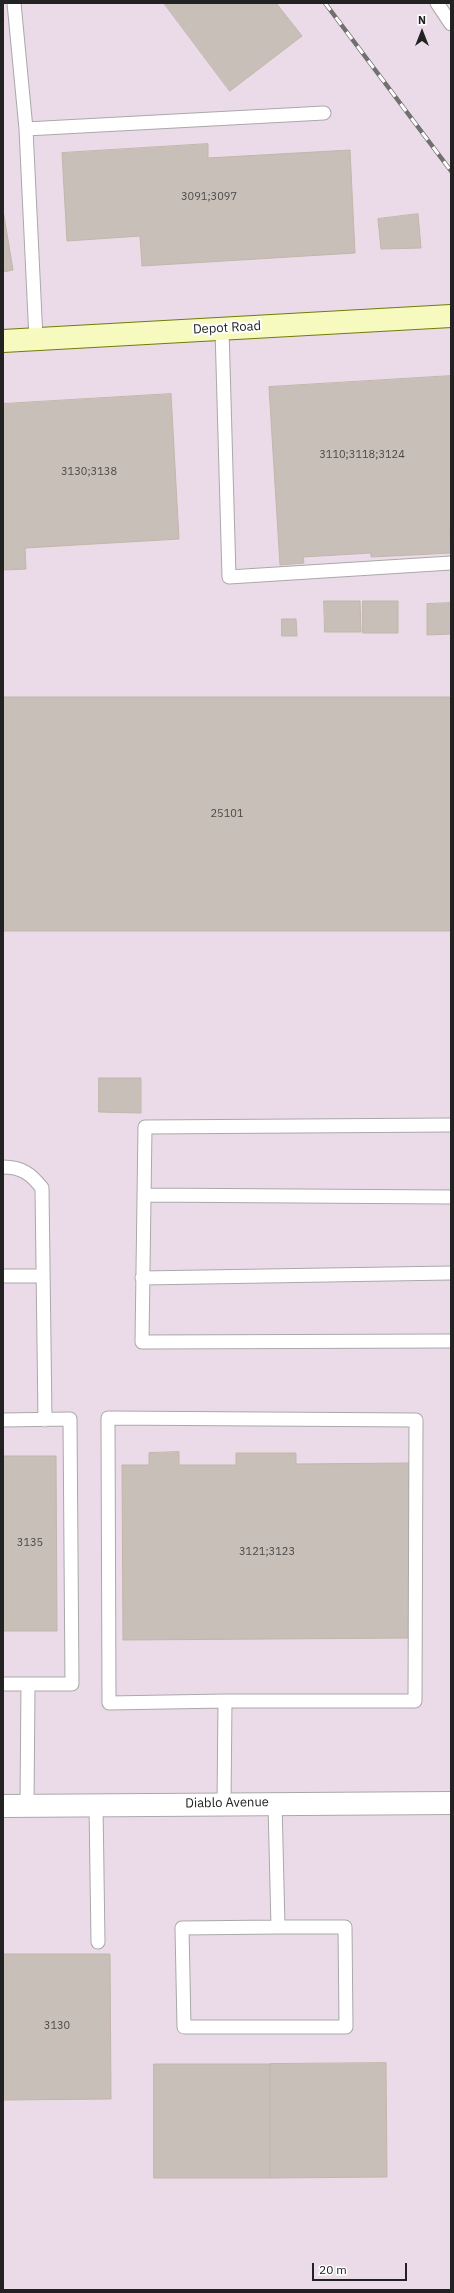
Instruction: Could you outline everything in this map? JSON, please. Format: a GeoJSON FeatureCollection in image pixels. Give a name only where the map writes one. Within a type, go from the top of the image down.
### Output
{"type":"FeatureCollection","features":[{"type":"Feature","properties":{"kind":"main road","name":"Depot Road"},"geometry":{"type":"LineString","coordinates":[[3,341],[451,316]]}},
{"type":"Feature","properties":{"kind":"street","name":"Diablo Avenue"},"geometry":{"type":"LineString","coordinates":[[3,1806],[96,1804],[451,1803]]}},
{"type":"Feature","properties":{"kind":"lane"},"geometry":{"type":"LineString","coordinates":[[14,3],[26,129],[36,339]]}},
{"type":"Feature","properties":{"kind":"lane"},"geometry":{"type":"LineString","coordinates":[[437,3],[451,24]]}},
{"type":"Feature","properties":{"kind":"lane"},"geometry":{"type":"LineString","coordinates":[[26,129],[324,113]]}},
{"type":"Feature","properties":{"kind":"lane"},"geometry":{"type":"LineString","coordinates":[[222,329],[229,577],[451,563]]}},
{"type":"Feature","properties":{"kind":"lane"},"geometry":{"type":"LineString","coordinates":[[451,1125],[145,1127],[142,1342],[451,1341]]}},
{"type":"Feature","properties":{"kind":"lane"},"geometry":{"type":"LineString","coordinates":[[3,1167],[13,1167],[30,1173],[42,1188],[45,1420]]}},
{"type":"Feature","properties":{"kind":"lane"},"geometry":{"type":"LineString","coordinates":[[144,1196],[451,1197]]}},
{"type":"Feature","properties":{"kind":"lane"},"geometry":{"type":"LineString","coordinates":[[142,1278],[451,1273]]}},
{"type":"Feature","properties":{"kind":"lane"},"geometry":{"type":"LineString","coordinates":[[3,1276],[43,1276]]}},
{"type":"Feature","properties":{"kind":"lane"},"geometry":{"type":"LineString","coordinates":[[108,1418],[416,1420],[415,1701],[225,1701],[109,1703],[108,1418]]}},
{"type":"Feature","properties":{"kind":"lane"},"geometry":{"type":"LineString","coordinates":[[3,1420],[70,1419],[72,1684],[3,1684]]}},
{"type":"Feature","properties":{"kind":"lane"},"geometry":{"type":"LineString","coordinates":[[27,1805],[28,1684]]}},
{"type":"Feature","properties":{"kind":"lane"},"geometry":{"type":"LineString","coordinates":[[224,1804],[225,1701]]}},
{"type":"Feature","properties":{"kind":"lane"},"geometry":{"type":"LineString","coordinates":[[275,1803],[278,1927]]}},
{"type":"Feature","properties":{"kind":"lane"},"geometry":{"type":"LineString","coordinates":[[96,1804],[98,1942]]}},
{"type":"Feature","properties":{"kind":"lane"},"geometry":{"type":"LineString","coordinates":[[278,1927],[345,1927],[346,2027],[184,2027],[182,1928],[278,1927]]}},
{"type":"Feature","properties":{"kind":"shaded area"},"geometry":{"type":"Polygon","coordinates":[[[3,3],[451,3],[451,2290],[3,2290],[3,3]]]}},
{"type":"Feature","properties":{"kind":"building"},"geometry":{"type":"Polygon","coordinates":[[[164,3],[276,3],[302,36],[230,91],[164,3]]]}},
{"type":"Feature","properties":{"kind":"building"},"geometry":{"type":"Polygon","coordinates":[[[208,144],[208,158],[350,150],[355,253],[142,266],[140,236],[67,241],[62,153],[208,144]]]}},
{"type":"Feature","properties":{"kind":"building"},"geometry":{"type":"Polygon","coordinates":[[[3,210],[13,270],[3,272],[3,210]]]}},
{"type":"Feature","properties":{"kind":"building"},"geometry":{"type":"Polygon","coordinates":[[[418,214],[421,248],[381,249],[378,219],[418,214]]]}},
{"type":"Feature","properties":{"kind":"building"},"geometry":{"type":"Polygon","coordinates":[[[451,376],[451,522],[449,522],[451,553],[371,557],[371,553],[303,557],[304,563],[280,565],[269,387],[451,376]]]}},
{"type":"Feature","properties":{"kind":"building"},"geometry":{"type":"Polygon","coordinates":[[[171,394],[179,539],[25,548],[26,569],[3,570],[3,404],[171,394]]]}},
{"type":"Feature","properties":{"kind":"building"},"geometry":{"type":"Polygon","coordinates":[[[324,601],[360,601],[361,632],[325,632],[324,601]]]}},
{"type":"Feature","properties":{"kind":"building"},"geometry":{"type":"Polygon","coordinates":[[[363,601],[398,601],[398,633],[363,633],[363,601]]]}},
{"type":"Feature","properties":{"kind":"building"},"geometry":{"type":"Polygon","coordinates":[[[451,603],[451,634],[427,635],[427,604],[451,603]]]}},
{"type":"Feature","properties":{"kind":"building"},"geometry":{"type":"Polygon","coordinates":[[[282,619],[296,619],[297,636],[282,636],[282,619]]]}},
{"type":"Feature","properties":{"kind":"building"},"geometry":{"type":"Polygon","coordinates":[[[3,697],[451,697],[451,931],[3,931],[3,697]]]}},
{"type":"Feature","properties":{"kind":"building"},"geometry":{"type":"Polygon","coordinates":[[[99,1078],[141,1078],[141,1113],[99,1112],[99,1078]]]}},
{"type":"Feature","properties":{"kind":"building"},"geometry":{"type":"Polygon","coordinates":[[[179,1452],[179,1465],[236,1465],[236,1453],[296,1453],[296,1464],[411,1463],[412,1638],[123,1640],[122,1465],[149,1465],[149,1453],[179,1452]]]}},
{"type":"Feature","properties":{"kind":"building"},"geometry":{"type":"Polygon","coordinates":[[[3,1456],[56,1456],[57,1631],[3,1631],[3,1456]]]}},
{"type":"Feature","properties":{"kind":"building"},"geometry":{"type":"Polygon","coordinates":[[[3,1954],[110,1954],[111,2099],[3,2100],[3,1954]]]}},
{"type":"Feature","properties":{"kind":"building"},"geometry":{"type":"Polygon","coordinates":[[[386,2063],[387,2177],[270,2178],[270,2064],[386,2063]]]}},
{"type":"Feature","properties":{"kind":"building"},"geometry":{"type":"Polygon","coordinates":[[[154,2064],[270,2064],[270,2178],[154,2178],[154,2064]]]}},
{"type":"Feature","properties":{"kind":"railway"},"geometry":{"type":"LineString","coordinates":[[325,3],[451,171]]}}]}
